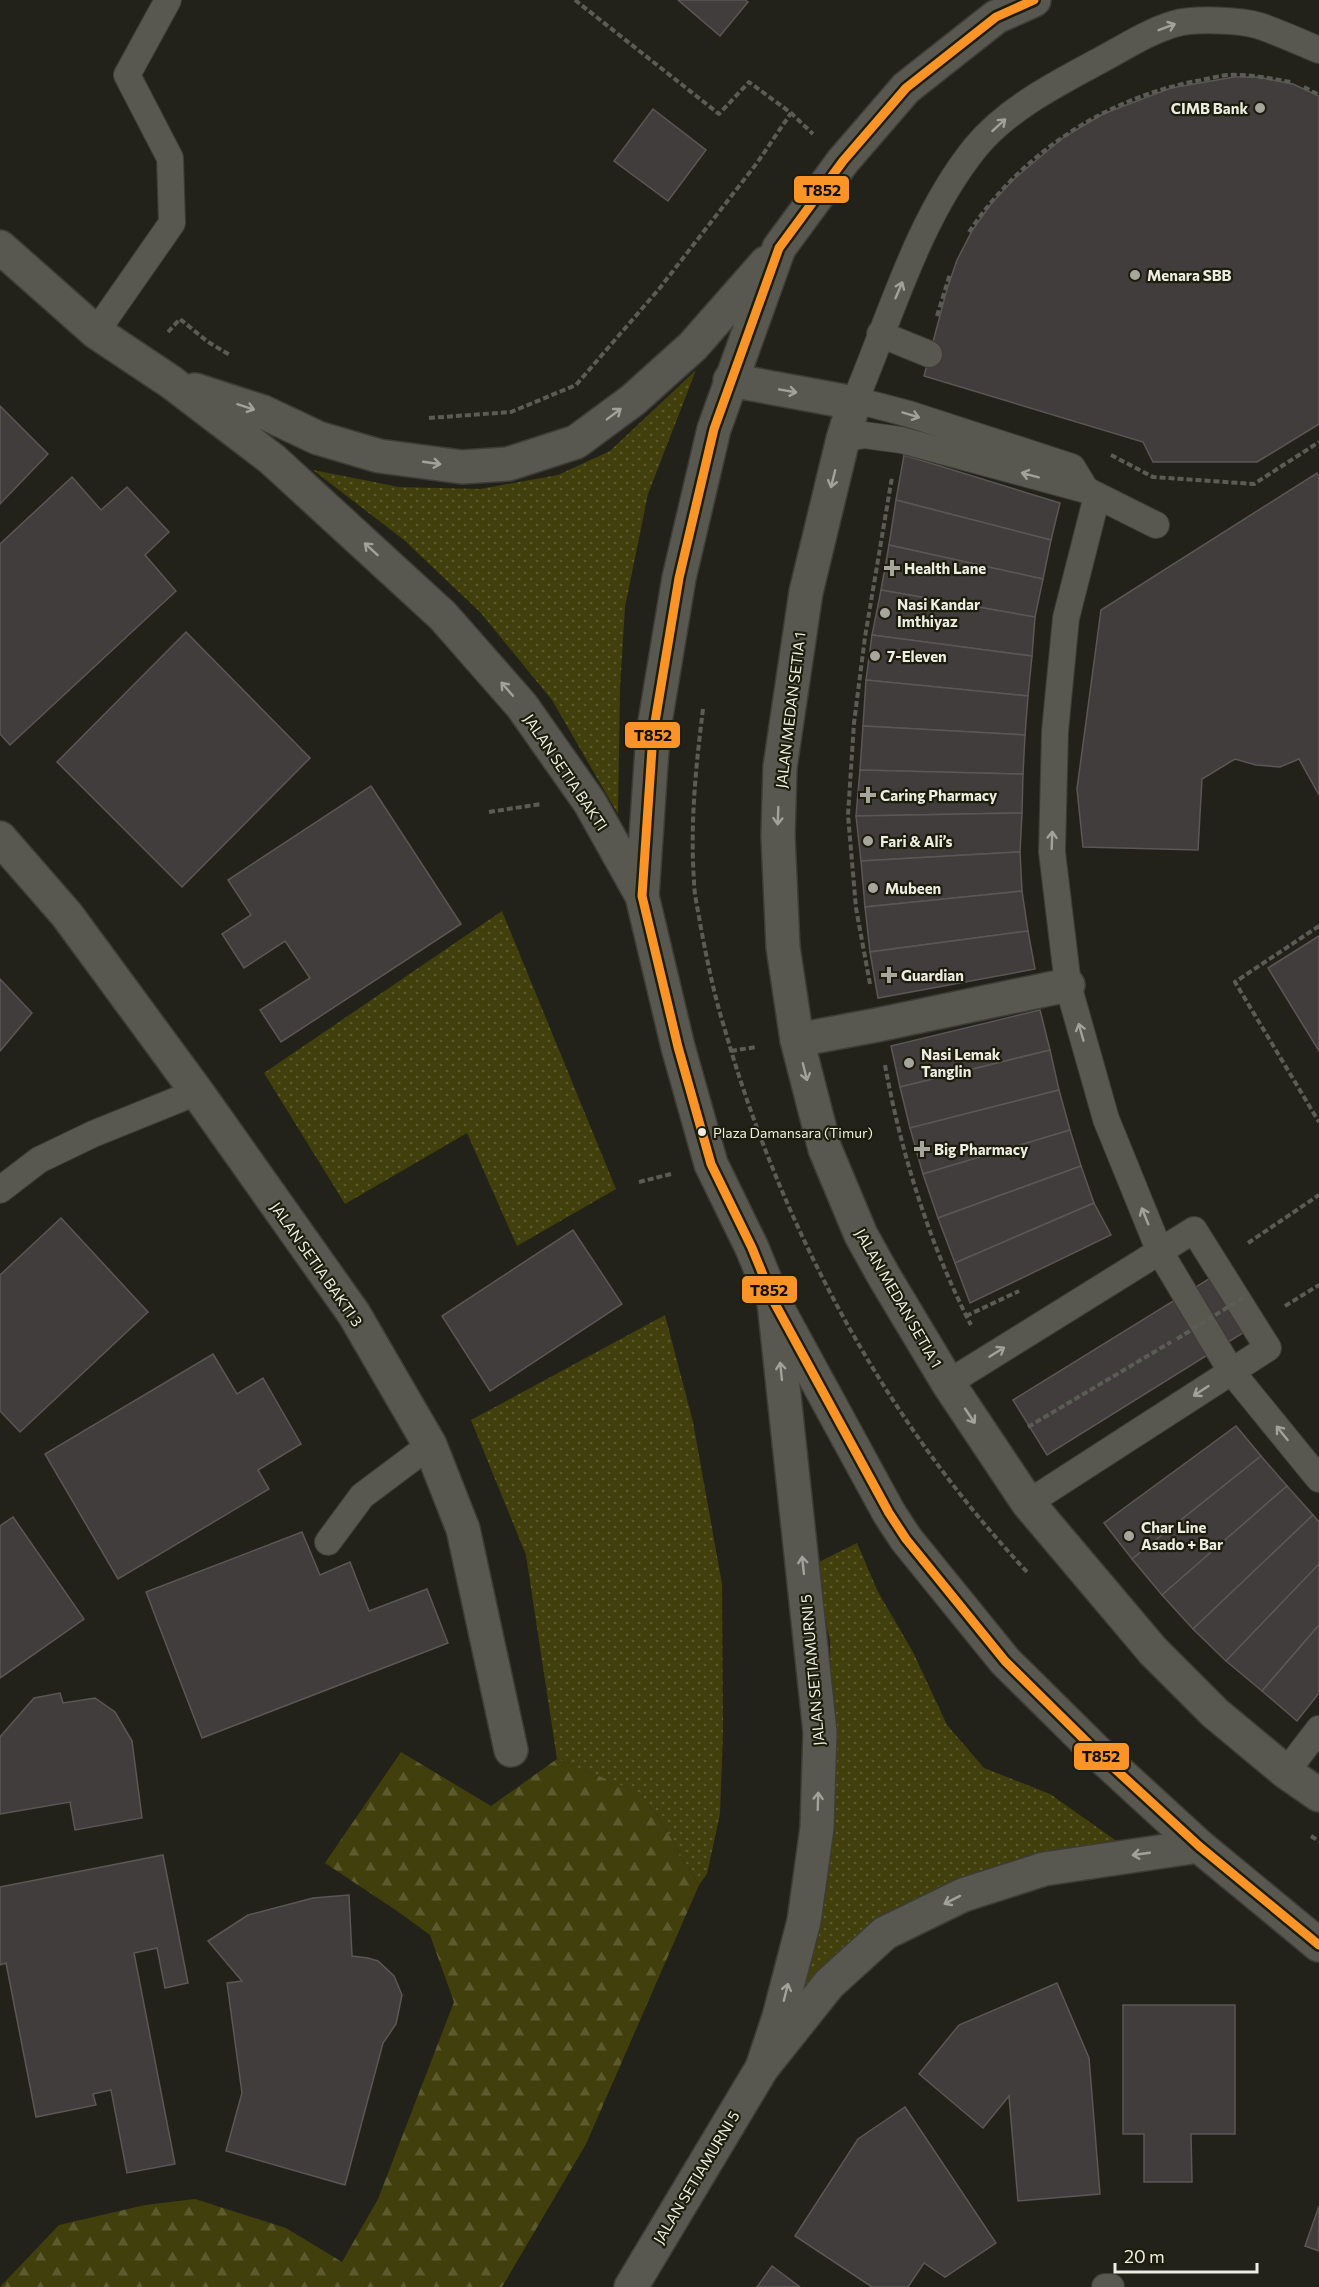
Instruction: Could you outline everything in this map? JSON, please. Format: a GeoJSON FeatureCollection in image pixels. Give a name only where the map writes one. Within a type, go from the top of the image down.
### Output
{"type":"FeatureCollection","features":[{"type":"Feature","properties":{"kind":"street","name":"JALAN SETIA BAKTI"},"geometry":{"type":"LineString","coordinates":[[171,382],[263,412],[318,438],[379,456],[462,467],[508,464],[576,442],[633,400],[693,346],[779,248],[843,161],[906,88],[996,17],[1034,0]]}},
{"type":"Feature","properties":{"kind":"street","name":"JALAN SETIA BAKTI"},"geometry":{"type":"LineString","coordinates":[[0,247],[96,332],[171,382],[272,459],[443,616],[522,706],[590,803],[642,896]]}},
{"type":"Feature","properties":{"kind":"street","name":"JALAN SETIA BAKTI"},"geometry":{"type":"LineString","coordinates":[[642,896],[653,734],[677,589],[714,429],[779,248]]}},
{"type":"Feature","properties":{"kind":"street"},"geometry":{"type":"LineString","coordinates":[[730,381],[854,403]]}},
{"type":"Feature","properties":{"kind":"street","name":"JALAN MEDAN SETIA 1"},"geometry":{"type":"LineString","coordinates":[[854,403],[843,439],[806,592],[780,767],[778,836],[783,947],[797,1040],[825,1149],[861,1235],[948,1383],[1028,1503],[1153,1651],[1215,1713],[1286,1772],[1319,1795]]}},
{"type":"Feature","properties":{"kind":"street","name":"JALAN SETIA BAKTI 3"},"geometry":{"type":"LineString","coordinates":[[0,838],[67,915],[197,1092],[354,1314],[430,1445],[464,1529],[511,1750]]}},
{"type":"Feature","properties":{"kind":"street"},"geometry":{"type":"LineString","coordinates":[[642,896],[678,1047],[711,1164],[752,1248],[774,1302],[889,1513],[906,1539],[1005,1661],[1101,1756],[1199,1846],[1319,1945]]}},
{"type":"Feature","properties":{"kind":"street"},"geometry":{"type":"LineString","coordinates":[[797,1040],[1068,985]]}},
{"type":"Feature","properties":{"kind":"street","name":"JALAN SETIAMURNI 5"},"geometry":{"type":"LineString","coordinates":[[762,2068],[779,2017],[804,1921],[817,1828],[820,1732],[774,1302]]}},
{"type":"Feature","properties":{"kind":"street","name":"JALAN SETIAMURNI 5"},"geometry":{"type":"LineString","coordinates":[[631,2287],[762,2068],[830,1984],[885,1933],[963,1894],[1044,1869],[1199,1846]]}},
{"type":"Feature","properties":{"kind":"lane"},"geometry":{"type":"LineString","coordinates":[[96,332],[172,223],[170,158],[127,75],[168,0]]}},
{"type":"Feature","properties":{"kind":"lane"},"geometry":{"type":"LineString","coordinates":[[1319,50],[1258,25],[1195,19],[1174,24],[1150,34],[1045,90],[1002,122],[975,147],[948,187],[923,236],[880,334],[854,403],[871,404],[909,414],[1072,466],[1092,493],[1066,618],[1055,731],[1052,852],[1068,985],[1106,1119],[1160,1252],[1231,1371],[1319,1479]]}},
{"type":"Feature","properties":{"kind":"lane"},"geometry":{"type":"LineString","coordinates":[[880,334],[929,354]]}},
{"type":"Feature","properties":{"kind":"lane"},"geometry":{"type":"LineString","coordinates":[[843,439],[864,435],[901,440],[1092,493],[1156,525]]}},
{"type":"Feature","properties":{"kind":"lane"},"geometry":{"type":"LineString","coordinates":[[0,1190],[39,1160],[93,1134],[197,1092]]}},
{"type":"Feature","properties":{"kind":"lane"},"geometry":{"type":"LineString","coordinates":[[948,1383],[1194,1230],[1268,1348],[1028,1503]]}},
{"type":"Feature","properties":{"kind":"lane"},"geometry":{"type":"LineString","coordinates":[[328,1542],[362,1496],[430,1445]]}},
{"type":"Feature","properties":{"kind":"lane"},"geometry":{"type":"LineString","coordinates":[[1286,1772],[1319,1729]]}},
{"type":"Feature","properties":{"kind":"lane"},"geometry":{"type":"LineString","coordinates":[[1105,2287],[1111,2287]]}},
{"type":"Feature","properties":{"kind":"path"},"geometry":{"type":"LineString","coordinates":[[575,0],[719,114],[749,82],[778,104]]}},
{"type":"Feature","properties":{"kind":"path"},"geometry":{"type":"LineString","coordinates":[[968,235],[981,215],[1010,181],[1063,136],[1102,112],[1170,86],[1234,74],[1294,82]]}},
{"type":"Feature","properties":{"kind":"path"},"geometry":{"type":"LineString","coordinates":[[1302,87],[1319,95]]}},
{"type":"Feature","properties":{"kind":"path"},"geometry":{"type":"LineString","coordinates":[[417,419],[511,412],[576,385],[659,289],[757,163],[791,113]]}},
{"type":"Feature","properties":{"kind":"path"},"geometry":{"type":"LineString","coordinates":[[936,320],[953,265]]}},
{"type":"Feature","properties":{"kind":"path"},"geometry":{"type":"LineString","coordinates":[[143,363],[180,319],[208,342],[234,358]]}},
{"type":"Feature","properties":{"kind":"path"},"geometry":{"type":"LineString","coordinates":[[1108,454],[1153,477],[1254,484],[1319,442]]}},
{"type":"Feature","properties":{"kind":"path"},"geometry":{"type":"LineString","coordinates":[[893,474],[865,637],[854,723],[848,815],[856,908],[889,1088],[912,1178],[944,1265],[972,1327]]}},
{"type":"Feature","properties":{"kind":"path"},"geometry":{"type":"LineString","coordinates":[[1319,926],[1235,982],[1319,1122]]}},
{"type":"Feature","properties":{"kind":"path"},"geometry":{"type":"LineString","coordinates":[[731,1051],[758,1047]]}},
{"type":"Feature","properties":{"kind":"path"},"geometry":{"type":"LineString","coordinates":[[1245,1245],[1319,1195]]}},
{"type":"Feature","properties":{"kind":"path"},"geometry":{"type":"LineString","coordinates":[[1282,1307],[1319,1286]]}},
{"type":"Feature","properties":{"kind":"path"},"geometry":{"type":"LineString","coordinates":[[949,1479],[992,1448],[1244,1297]]}},
{"type":"Feature","properties":{"kind":"green space"},"geometry":{"type":"Polygon","coordinates":[[[696,370],[648,494],[625,607],[620,688],[618,814],[552,700],[480,612],[404,540],[313,470],[399,487],[480,489],[558,475],[610,451],[696,370]]]}},
{"type":"Feature","properties":{"kind":"green space"},"geometry":{"type":"Polygon","coordinates":[[[502,911],[616,1189],[517,1246],[467,1133],[345,1204],[264,1073],[502,911]]]}},
{"type":"Feature","properties":{"kind":"green space"},"geometry":{"type":"Polygon","coordinates":[[[665,1315],[693,1422],[722,1584],[723,1732],[720,1814],[707,1874],[699,1885],[657,1815],[638,1793],[557,1759],[526,1555],[471,1420],[665,1315]]]}},
{"type":"Feature","properties":{"kind":"green space"},"geometry":{"type":"Polygon","coordinates":[[[857,1543],[878,1592],[913,1652],[947,1725],[984,1768],[1050,1794],[1125,1847],[998,1870],[792,2012],[804,1978],[825,1900],[832,1790],[830,1641],[813,1565],[857,1543]]]}},
{"type":"Feature","properties":{"kind":"green space"},"geometry":{"type":"Polygon","coordinates":[[[401,1752],[491,1806],[557,1759],[638,1792],[657,1815],[699,1885],[586,2144],[502,2287],[0,2287],[59,2225],[145,2205],[195,2199],[286,2228],[342,2262],[378,2199],[454,2002],[430,1935],[325,1863],[401,1752]]]}},
{"type":"Feature","properties":{"kind":"building"},"geometry":{"type":"Polygon","coordinates":[[[678,0],[745,0],[748,2],[720,36],[678,0]]]}},
{"type":"Feature","properties":{"kind":"building","name":"Menara SBB"},"geometry":{"type":"Polygon","coordinates":[[[1234,77],[1258,77],[1293,84],[1319,96],[1319,424],[1257,462],[1153,462],[1143,442],[924,376],[957,260],[972,231],[990,205],[1014,179],[1064,137],[1103,114],[1171,88],[1234,77]]]}},
{"type":"Feature","properties":{"kind":"building"},"geometry":{"type":"Polygon","coordinates":[[[653,109],[706,150],[668,201],[614,161],[653,109]]]}},
{"type":"Feature","properties":{"kind":"building"},"geometry":{"type":"Polygon","coordinates":[[[0,406],[48,454],[0,504],[0,406]]]}},
{"type":"Feature","properties":{"kind":"building"},"geometry":{"type":"Polygon","coordinates":[[[904,455],[1060,503],[1051,540],[896,500],[904,455]]]}},
{"type":"Feature","properties":{"kind":"building"},"geometry":{"type":"Polygon","coordinates":[[[1317,473],[1319,477],[1319,795],[1299,759],[1280,767],[1256,765],[1235,759],[1202,779],[1198,850],[1083,847],[1077,789],[1101,610],[1317,473]]]}},
{"type":"Feature","properties":{"kind":"building"},"geometry":{"type":"Polygon","coordinates":[[[72,477],[101,510],[127,487],[169,532],[145,555],[176,591],[10,745],[0,734],[0,544],[72,477]]]}},
{"type":"Feature","properties":{"kind":"building"},"geometry":{"type":"Polygon","coordinates":[[[896,500],[1051,540],[1043,579],[889,545],[896,500]]]}},
{"type":"Feature","properties":{"kind":"building"},"geometry":{"type":"Polygon","coordinates":[[[889,545],[1043,579],[1035,617],[881,590],[889,545]]]}},
{"type":"Feature","properties":{"kind":"building"},"geometry":{"type":"Polygon","coordinates":[[[881,590],[1035,617],[1032,656],[872,635],[881,590]]]}},
{"type":"Feature","properties":{"kind":"building"},"geometry":{"type":"Polygon","coordinates":[[[186,632],[310,758],[182,887],[57,762],[186,632]]]}},
{"type":"Feature","properties":{"kind":"building"},"geometry":{"type":"Polygon","coordinates":[[[872,635],[1032,656],[1028,696],[866,680],[872,635]]]}},
{"type":"Feature","properties":{"kind":"building"},"geometry":{"type":"Polygon","coordinates":[[[866,680],[1028,696],[1025,735],[863,726],[866,680]]]}},
{"type":"Feature","properties":{"kind":"building"},"geometry":{"type":"Polygon","coordinates":[[[863,726],[1025,735],[1023,774],[860,770],[863,726]]]}},
{"type":"Feature","properties":{"kind":"building"},"geometry":{"type":"Polygon","coordinates":[[[860,770],[1023,774],[1022,813],[856,816],[860,770]]]}},
{"type":"Feature","properties":{"kind":"building"},"geometry":{"type":"Polygon","coordinates":[[[371,786],[461,924],[281,1042],[260,1010],[310,978],[285,941],[244,968],[222,934],[251,915],[228,880],[371,786]]]}},
{"type":"Feature","properties":{"kind":"building"},"geometry":{"type":"Polygon","coordinates":[[[1022,813],[1020,852],[861,861],[856,816],[1022,813]]]}},
{"type":"Feature","properties":{"kind":"building"},"geometry":{"type":"Polygon","coordinates":[[[1020,852],[1022,891],[865,907],[861,861],[1020,852]]]}},
{"type":"Feature","properties":{"kind":"building"},"geometry":{"type":"Polygon","coordinates":[[[1022,891],[1028,931],[870,952],[865,907],[1022,891]]]}},
{"type":"Feature","properties":{"kind":"building"},"geometry":{"type":"Polygon","coordinates":[[[1028,931],[1035,969],[878,998],[870,952],[1028,931]]]}},
{"type":"Feature","properties":{"kind":"building"},"geometry":{"type":"Polygon","coordinates":[[[1319,936],[1319,1051],[1268,968],[1319,936]]]}},
{"type":"Feature","properties":{"kind":"building"},"geometry":{"type":"Polygon","coordinates":[[[0,979],[32,1013],[0,1051],[0,979]]]}},
{"type":"Feature","properties":{"kind":"building"},"geometry":{"type":"Polygon","coordinates":[[[1040,1010],[1050,1050],[900,1087],[891,1046],[1040,1010]]]}},
{"type":"Feature","properties":{"kind":"building"},"geometry":{"type":"Polygon","coordinates":[[[1050,1050],[1059,1090],[910,1128],[900,1087],[1050,1050]]]}},
{"type":"Feature","properties":{"kind":"building"},"geometry":{"type":"Polygon","coordinates":[[[1059,1090],[1070,1130],[923,1174],[910,1128],[1059,1090]]]}},
{"type":"Feature","properties":{"kind":"building"},"geometry":{"type":"Polygon","coordinates":[[[1070,1130],[1081,1166],[938,1218],[923,1174],[1070,1130]]]}},
{"type":"Feature","properties":{"kind":"building"},"geometry":{"type":"Polygon","coordinates":[[[1081,1166],[1094,1203],[955,1263],[938,1218],[1081,1166]]]}},
{"type":"Feature","properties":{"kind":"building"},"geometry":{"type":"Polygon","coordinates":[[[1094,1203],[1111,1235],[970,1303],[955,1263],[1094,1203]]]}},
{"type":"Feature","properties":{"kind":"building"},"geometry":{"type":"Polygon","coordinates":[[[61,1218],[148,1312],[20,1432],[0,1411],[0,1275],[61,1218]]]}},
{"type":"Feature","properties":{"kind":"building"},"geometry":{"type":"Polygon","coordinates":[[[573,1230],[622,1304],[490,1391],[442,1316],[573,1230]]]}},
{"type":"Feature","properties":{"kind":"building"},"geometry":{"type":"Polygon","coordinates":[[[1212,1277],[1246,1331],[1047,1455],[1013,1400],[1212,1277]]]}},
{"type":"Feature","properties":{"kind":"building"},"geometry":{"type":"Polygon","coordinates":[[[213,1354],[237,1394],[263,1378],[301,1444],[258,1470],[269,1489],[118,1579],[45,1454],[213,1354]]]}},
{"type":"Feature","properties":{"kind":"building"},"geometry":{"type":"Polygon","coordinates":[[[1236,1426],[1261,1456],[1132,1559],[1104,1523],[1236,1426]]]}},
{"type":"Feature","properties":{"kind":"building"},"geometry":{"type":"Polygon","coordinates":[[[1261,1456],[1287,1486],[1162,1595],[1132,1559],[1261,1456]]]}},
{"type":"Feature","properties":{"kind":"building"},"geometry":{"type":"Polygon","coordinates":[[[1287,1486],[1313,1515],[1193,1629],[1162,1595],[1287,1486]]]}},
{"type":"Feature","properties":{"kind":"building"},"geometry":{"type":"Polygon","coordinates":[[[1313,1515],[1319,1522],[1319,1564],[1226,1661],[1193,1629],[1313,1515]]]}},
{"type":"Feature","properties":{"kind":"building"},"geometry":{"type":"Polygon","coordinates":[[[13,1517],[84,1619],[0,1678],[0,1526],[13,1517]]]}},
{"type":"Feature","properties":{"kind":"building"},"geometry":{"type":"Polygon","coordinates":[[[302,1532],[320,1575],[350,1562],[369,1611],[427,1589],[448,1643],[202,1738],[146,1592],[302,1532]]]}},
{"type":"Feature","properties":{"kind":"building"},"geometry":{"type":"Polygon","coordinates":[[[1319,1564],[1319,1625],[1262,1691],[1226,1661],[1319,1564]]]}},
{"type":"Feature","properties":{"kind":"building"},"geometry":{"type":"Polygon","coordinates":[[[1319,1625],[1319,1693],[1297,1721],[1262,1691],[1319,1625]]]}},
{"type":"Feature","properties":{"kind":"building"},"geometry":{"type":"Polygon","coordinates":[[[60,1693],[63,1703],[95,1698],[115,1712],[132,1741],[142,1818],[75,1830],[70,1802],[0,1814],[0,1737],[34,1698],[60,1693]]]}},
{"type":"Feature","properties":{"kind":"building"},"geometry":{"type":"Polygon","coordinates":[[[163,1855],[188,1983],[165,1988],[157,1948],[134,1953],[175,2164],[127,2173],[111,2090],[93,2094],[96,2105],[36,2117],[6,1963],[0,1965],[0,1887],[163,1855]]]}},
{"type":"Feature","properties":{"kind":"building"},"geometry":{"type":"Polygon","coordinates":[[[349,1895],[352,1956],[378,1961],[394,1976],[402,1995],[396,2024],[383,2043],[345,2185],[226,2151],[242,2093],[227,1983],[242,1981],[208,1941],[248,1915],[313,1898],[349,1895]]]}},
{"type":"Feature","properties":{"kind":"building"},"geometry":{"type":"Polygon","coordinates":[[[1057,1983],[1089,2058],[1100,2194],[1018,2201],[1009,2096],[983,2128],[919,2074],[959,2025],[1057,1983]]]}},
{"type":"Feature","properties":{"kind":"building"},"geometry":{"type":"Polygon","coordinates":[[[1123,2005],[1235,2005],[1235,2134],[1191,2134],[1192,2182],[1144,2182],[1144,2134],[1123,2134],[1123,2005]]]}},
{"type":"Feature","properties":{"kind":"building"},"geometry":{"type":"Polygon","coordinates":[[[905,2107],[996,2243],[945,2277],[924,2263],[908,2287],[872,2287],[795,2236],[858,2139],[905,2107]]]}},
{"type":"Feature","properties":{"kind":"building"},"geometry":{"type":"Polygon","coordinates":[[[1319,2206],[1319,2251],[1305,2246],[1319,2206]]]}},
{"type":"Feature","properties":{"kind":"building"},"geometry":{"type":"Polygon","coordinates":[[[772,2266],[800,2287],[757,2287],[772,2266]]]}},
{"type":"Feature","properties":{"kind":"transit line","name":"T852"},"geometry":{"type":"LineString","coordinates":[[1034,0],[996,17],[906,88],[843,161],[779,248],[714,429],[679,578],[653,734],[642,896],[678,1047],[711,1164],[752,1248],[774,1302],[889,1513],[906,1539],[1005,1661],[1101,1756],[1199,1846],[1319,1945]]}},
{"type":"Feature","properties":{"kind":"place","name":"CIMB Bank"},"geometry":{"type":"Point","coordinates":[1260,108]}},
{"type":"Feature","properties":{"kind":"place","name":"Menara SBB"},"geometry":{"type":"Point","coordinates":[1135,275]}},
{"type":"Feature","properties":{"kind":"place","name":"Health Lane"},"geometry":{"type":"Point","coordinates":[892,568]}},
{"type":"Feature","properties":{"kind":"place","name":"Nasi Kandar Imthiyaz"},"geometry":{"type":"Point","coordinates":[885,613]}},
{"type":"Feature","properties":{"kind":"place","name":"7-Eleven"},"geometry":{"type":"Point","coordinates":[875,656]}},
{"type":"Feature","properties":{"kind":"place","name":"Caring Pharmacy"},"geometry":{"type":"Point","coordinates":[868,795]}},
{"type":"Feature","properties":{"kind":"place","name":"Fari & Ali’s"},"geometry":{"type":"Point","coordinates":[868,841]}},
{"type":"Feature","properties":{"kind":"place","name":"Mubeen"},"geometry":{"type":"Point","coordinates":[873,888]}},
{"type":"Feature","properties":{"kind":"place","name":"Guardian"},"geometry":{"type":"Point","coordinates":[889,975]}},
{"type":"Feature","properties":{"kind":"place","name":"Nasi Lemak Tanglin"},"geometry":{"type":"Point","coordinates":[909,1063]}},
{"type":"Feature","properties":{"kind":"place","name":"Plaza Damansara (Timur)"},"geometry":{"type":"Point","coordinates":[702,1132]}},
{"type":"Feature","properties":{"kind":"place","name":"Big Pharmacy"},"geometry":{"type":"Point","coordinates":[922,1149]}},
{"type":"Feature","properties":{"kind":"place","name":"Char Line Asado + Bar"},"geometry":{"type":"Point","coordinates":[1129,1536]}}]}
